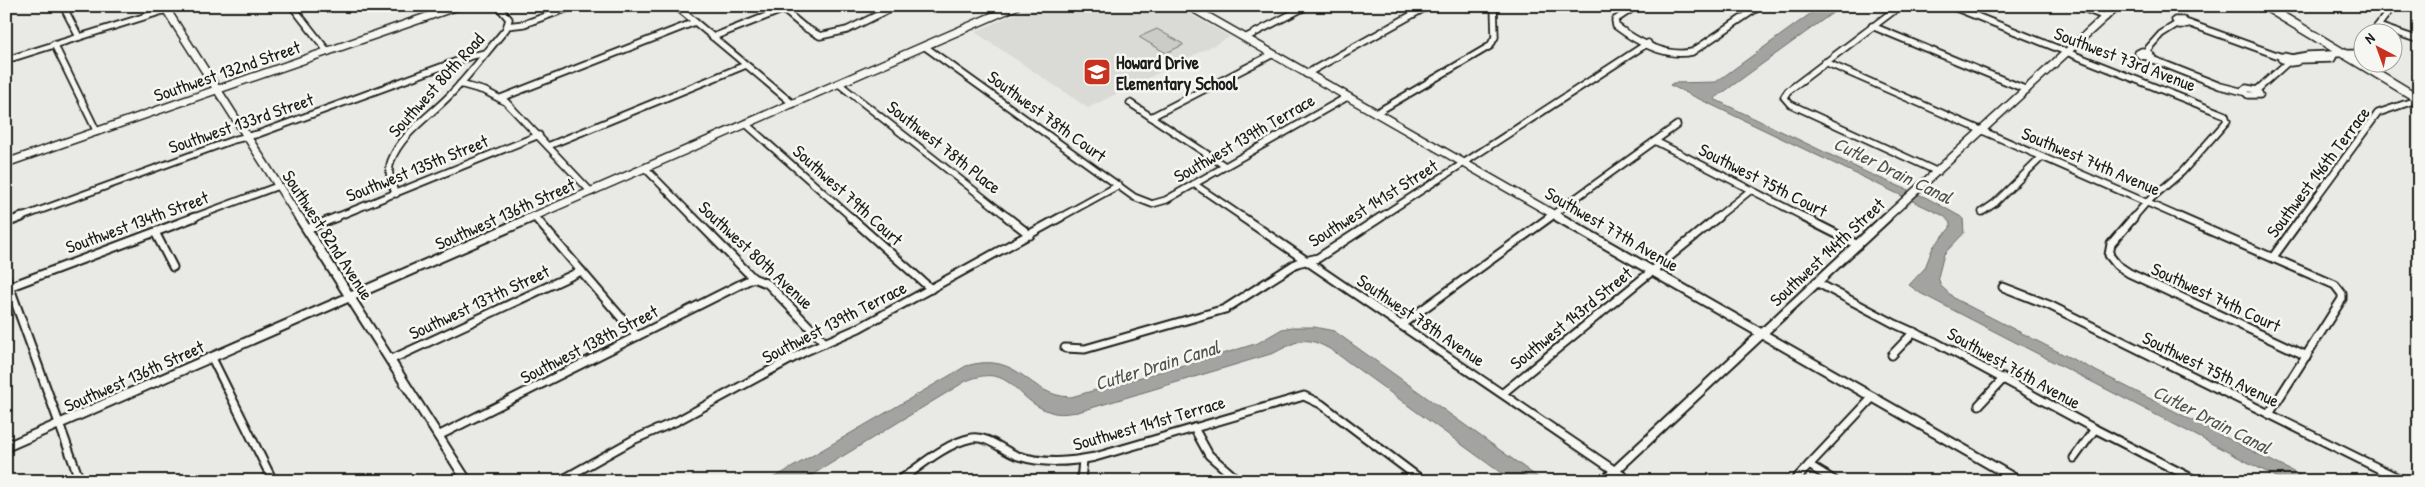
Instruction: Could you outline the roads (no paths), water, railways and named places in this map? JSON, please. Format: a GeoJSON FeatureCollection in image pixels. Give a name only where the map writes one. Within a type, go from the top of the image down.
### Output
{"type":"FeatureCollection","features":[{"type":"Feature","properties":{"kind":"main road"},"geometry":{"type":"LineString","coordinates":[[2265,6],[2419,99]]}},
{"type":"Feature","properties":{"kind":"street"},"geometry":{"type":"LineString","coordinates":[[63,6],[79,36]]}},
{"type":"Feature","properties":{"kind":"street"},"geometry":{"type":"LineString","coordinates":[[292,6],[328,52]]}},
{"type":"Feature","properties":{"kind":"street","name":"Southwest 132nd Street"},"geometry":{"type":"LineString","coordinates":[[6,163],[458,6]]}},
{"type":"Feature","properties":{"kind":"street"},"geometry":{"type":"LineString","coordinates":[[498,6],[510,18],[507,26],[524,24],[574,6]]}},
{"type":"Feature","properties":{"kind":"street"},"geometry":{"type":"LineString","coordinates":[[676,6],[793,104]]}},
{"type":"Feature","properties":{"kind":"street"},"geometry":{"type":"LineString","coordinates":[[713,37],[781,8],[792,6]]}},
{"type":"Feature","properties":{"kind":"street"},"geometry":{"type":"LineString","coordinates":[[781,8],[816,34],[825,36],[852,27],[896,6]]}},
{"type":"Feature","properties":{"kind":"street","name":"Southwest 136th Street"},"geometry":{"type":"LineString","coordinates":[[6,448],[1016,6]]}},
{"type":"Feature","properties":{"kind":"street","name":"Southwest 77th Avenue"},"geometry":{"type":"LineString","coordinates":[[1189,6],[2019,481]]}},
{"type":"Feature","properties":{"kind":"street"},"geometry":{"type":"LineString","coordinates":[[1245,38],[1307,6]]}},
{"type":"Feature","properties":{"kind":"street"},"geometry":{"type":"LineString","coordinates":[[1306,74],[1428,6]]}},
{"type":"Feature","properties":{"kind":"street"},"geometry":{"type":"LineString","coordinates":[[1376,113],[1492,44],[1495,37],[1494,6]]}},
{"type":"Feature","properties":{"kind":"street"},"geometry":{"type":"LineString","coordinates":[[1636,6],[1618,17],[1615,25],[1648,43],[1671,53],[1681,55],[1692,52],[1760,6]]}},
{"type":"Feature","properties":{"kind":"street"},"geometry":{"type":"LineString","coordinates":[[1900,6],[1786,93],[1785,100],[1938,172]]}},
{"type":"Feature","properties":{"kind":"street","name":"Southwest 73rd Avenue"},"geometry":{"type":"LineString","coordinates":[[1951,6],[2225,115],[2227,120],[2182,172],[2146,202]]}},
{"type":"Feature","properties":{"kind":"street"},"geometry":{"type":"LineString","coordinates":[[2078,6],[2106,17]]}},
{"type":"Feature","properties":{"kind":"street","name":"Southwest 144th Street"},"geometry":{"type":"LineString","coordinates":[[1604,481],[1762,335],[1816,282],[1983,131],[2117,6]]}},
{"type":"Feature","properties":{"kind":"street"},"geometry":{"type":"LineString","coordinates":[[2381,22],[2394,6]]}},
{"type":"Feature","properties":{"kind":"street"},"geometry":{"type":"LineString","coordinates":[[6,60],[165,8]]}},
{"type":"Feature","properties":{"kind":"street","name":"Southwest 82nd Avenue"},"geometry":{"type":"LineString","coordinates":[[165,8],[467,481]]}},
{"type":"Feature","properties":{"kind":"street"},"geometry":{"type":"LineString","coordinates":[[2287,62],[2256,90],[2246,88],[2243,90],[2244,92],[2149,58],[2152,55],[2144,52],[2161,34],[2177,24],[2174,22],[2176,19],[2282,57],[2314,61],[2332,59],[2334,55],[2352,53]]}},
{"type":"Feature","properties":{"kind":"street"},"geometry":{"type":"LineString","coordinates":[[501,98],[696,22]]}},
{"type":"Feature","properties":{"kind":"street","name":"Southwest 80th Road"},"geometry":{"type":"LineString","coordinates":[[396,194],[391,183],[389,171],[395,152],[411,132],[460,84],[507,26]]}},
{"type":"Feature","properties":{"kind":"street"},"geometry":{"type":"LineString","coordinates":[[1872,26],[2027,90]]}},
{"type":"Feature","properties":{"kind":"street"},"geometry":{"type":"LineString","coordinates":[[2402,34],[2419,40]]}},
{"type":"Feature","properties":{"kind":"street","name":"Southwest 141st Street"},"geometry":{"type":"LineString","coordinates":[[1065,348],[1085,349],[1217,312],[1241,301],[1297,264],[1318,258],[1648,43]]}},
{"type":"Feature","properties":{"kind":"street"},"geometry":{"type":"LineString","coordinates":[[54,44],[97,132]]}},
{"type":"Feature","properties":{"kind":"street","name":"Southwest 78th Court"},"geometry":{"type":"LineString","coordinates":[[924,46],[1139,200],[1155,204]]}},
{"type":"Feature","properties":{"kind":"street","name":"Southwest 133rd Street"},"geometry":{"type":"LineString","coordinates":[[6,223],[233,140],[247,137],[471,56],[486,53]]}},
{"type":"Feature","properties":{"kind":"street"},"geometry":{"type":"LineString","coordinates":[[1151,118],[1273,54]]}},
{"type":"Feature","properties":{"kind":"street"},"geometry":{"type":"LineString","coordinates":[[2282,57],[2287,62],[2294,64],[2294,59]]}},
{"type":"Feature","properties":{"kind":"street","name":"Southwest 74th Avenue"},"geometry":{"type":"LineString","coordinates":[[1825,62],[2328,281],[2342,293],[2342,299],[2307,356]]}},
{"type":"Feature","properties":{"kind":"street"},"geometry":{"type":"LineString","coordinates":[[548,146],[746,65]]}},
{"type":"Feature","properties":{"kind":"street"},"geometry":{"type":"LineString","coordinates":[[460,84],[478,88],[501,98],[539,135],[591,192]]}},
{"type":"Feature","properties":{"kind":"street","name":"Southwest 78th Place"},"geometry":{"type":"LineString","coordinates":[[839,84],[1030,235]]}},
{"type":"Feature","properties":{"kind":"street","name":"Southwest 139th Terrace"},"geometry":{"type":"LineString","coordinates":[[1155,204],[1166,200],[1347,97]]}},
{"type":"Feature","properties":{"kind":"street","name":"Southwest 146th Terrace"},"geometry":{"type":"LineString","coordinates":[[2274,257],[2378,113],[2388,108],[2419,99]]}},
{"type":"Feature","properties":{"kind":"street"},"geometry":{"type":"LineString","coordinates":[[1130,103],[1225,166]]}},
{"type":"Feature","properties":{"kind":"street","name":"Southwest 79th Court"},"geometry":{"type":"LineString","coordinates":[[746,124],[931,289]]}},
{"type":"Feature","properties":{"kind":"street"},"geometry":{"type":"LineString","coordinates":[[1402,325],[1677,125]]}},
{"type":"Feature","properties":{"kind":"street","name":"Southwest 135th Street"},"geometry":{"type":"LineString","coordinates":[[307,229],[539,135]]}},
{"type":"Feature","properties":{"kind":"street","name":"Southwest 75th Court"},"geometry":{"type":"LineString","coordinates":[[1655,141],[1858,245]]}},
{"type":"Feature","properties":{"kind":"street"},"geometry":{"type":"LineString","coordinates":[[1982,212],[1996,203],[2042,157]]}},
{"type":"Feature","properties":{"kind":"street","name":"Southwest 80th Avenue"},"geometry":{"type":"LineString","coordinates":[[645,168],[753,278],[768,284],[826,342]]}},
{"type":"Feature","properties":{"kind":"street","name":"Southwest 78th Avenue"},"geometry":{"type":"LineString","coordinates":[[1194,184],[1630,481]]}},
{"type":"Feature","properties":{"kind":"street","name":"Southwest 139th Terrace"},"geometry":{"type":"LineString","coordinates":[[560,481],[633,440],[677,421],[826,342],[859,328],[1119,185]]}},
{"type":"Feature","properties":{"kind":"street","name":"Southwest 134th Street"},"geometry":{"type":"LineString","coordinates":[[8,287],[278,186]]}},
{"type":"Feature","properties":{"kind":"street","name":"Southwest 143rd Street"},"geometry":{"type":"LineString","coordinates":[[1503,393],[1751,190]]}},
{"type":"Feature","properties":{"kind":"street","name":"Southwest 74th Court"},"geometry":{"type":"LineString","coordinates":[[2146,202],[2109,246],[2109,255],[2114,263],[2133,275],[2307,356]]}},
{"type":"Feature","properties":{"kind":"street"},"geometry":{"type":"LineString","coordinates":[[535,217],[637,336]]}},
{"type":"Feature","properties":{"kind":"street"},"geometry":{"type":"LineString","coordinates":[[155,232],[173,267]]}},
{"type":"Feature","properties":{"kind":"street","name":"Southwest 137th Street"},"geometry":{"type":"LineString","coordinates":[[390,360],[581,271]]}},
{"type":"Feature","properties":{"kind":"street"},"geometry":{"type":"LineString","coordinates":[[6,277],[8,287],[80,481]]}},
{"type":"Feature","properties":{"kind":"street","name":"Southwest 138th Street"},"geometry":{"type":"LineString","coordinates":[[438,436],[753,278]]}},
{"type":"Feature","properties":{"kind":"street","name":"Southwest 76th Avenue"},"geometry":{"type":"LineString","coordinates":[[1816,282],[2004,378],[2095,430],[2197,481]]}},
{"type":"Feature","properties":{"kind":"street","name":"Southwest 75th Avenue"},"geometry":{"type":"LineString","coordinates":[[2003,287],[2049,305],[2404,481]]}},
{"type":"Feature","properties":{"kind":"street"},"geometry":{"type":"LineString","coordinates":[[1892,355],[1914,332]]}},
{"type":"Feature","properties":{"kind":"street"},"geometry":{"type":"LineString","coordinates":[[2269,414],[2307,356]]}},
{"type":"Feature","properties":{"kind":"street"},"geometry":{"type":"LineString","coordinates":[[212,358],[273,481]]}},
{"type":"Feature","properties":{"kind":"street"},"geometry":{"type":"LineString","coordinates":[[1979,404],[2004,378]]}},
{"type":"Feature","properties":{"kind":"street","name":"Southwest 141st Terrace"},"geometry":{"type":"LineString","coordinates":[[899,481],[961,442],[975,438],[983,439],[1010,453],[1033,460],[1060,462],[1083,460],[1304,396],[1321,404],[1418,479]]}},
{"type":"Feature","properties":{"kind":"street"},"geometry":{"type":"LineString","coordinates":[[1794,481],[1872,397]]}},
{"type":"Feature","properties":{"kind":"street"},"geometry":{"type":"LineString","coordinates":[[1194,428],[1209,454],[1239,481]]}},
{"type":"Feature","properties":{"kind":"street"},"geometry":{"type":"LineString","coordinates":[[2074,458],[2095,430]]}},
{"type":"Feature","properties":{"kind":"street"},"geometry":{"type":"LineString","coordinates":[[1081,481],[1083,460]]}},
{"type":"Feature","properties":{"kind":"street"},"geometry":{"type":"LineString","coordinates":[[1809,465],[1834,481]]}},
{"type":"Feature","properties":{"kind":"place","name":"Howard Drive Elementary School"},"geometry":{"type":"Point","coordinates":[1097,72]}},
{"type":"Feature","properties":{"kind":"water label","name":"Cutler Drain Canal"},"geometry":{"type":"Point","coordinates":[1893,170]}},
{"type":"Feature","properties":{"kind":"water label","name":"Cutler Drain Canal"},"geometry":{"type":"Point","coordinates":[1157,365]}},
{"type":"Feature","properties":{"kind":"water label","name":"Cutler Drain Canal"},"geometry":{"type":"Point","coordinates":[2212,419]}}]}
